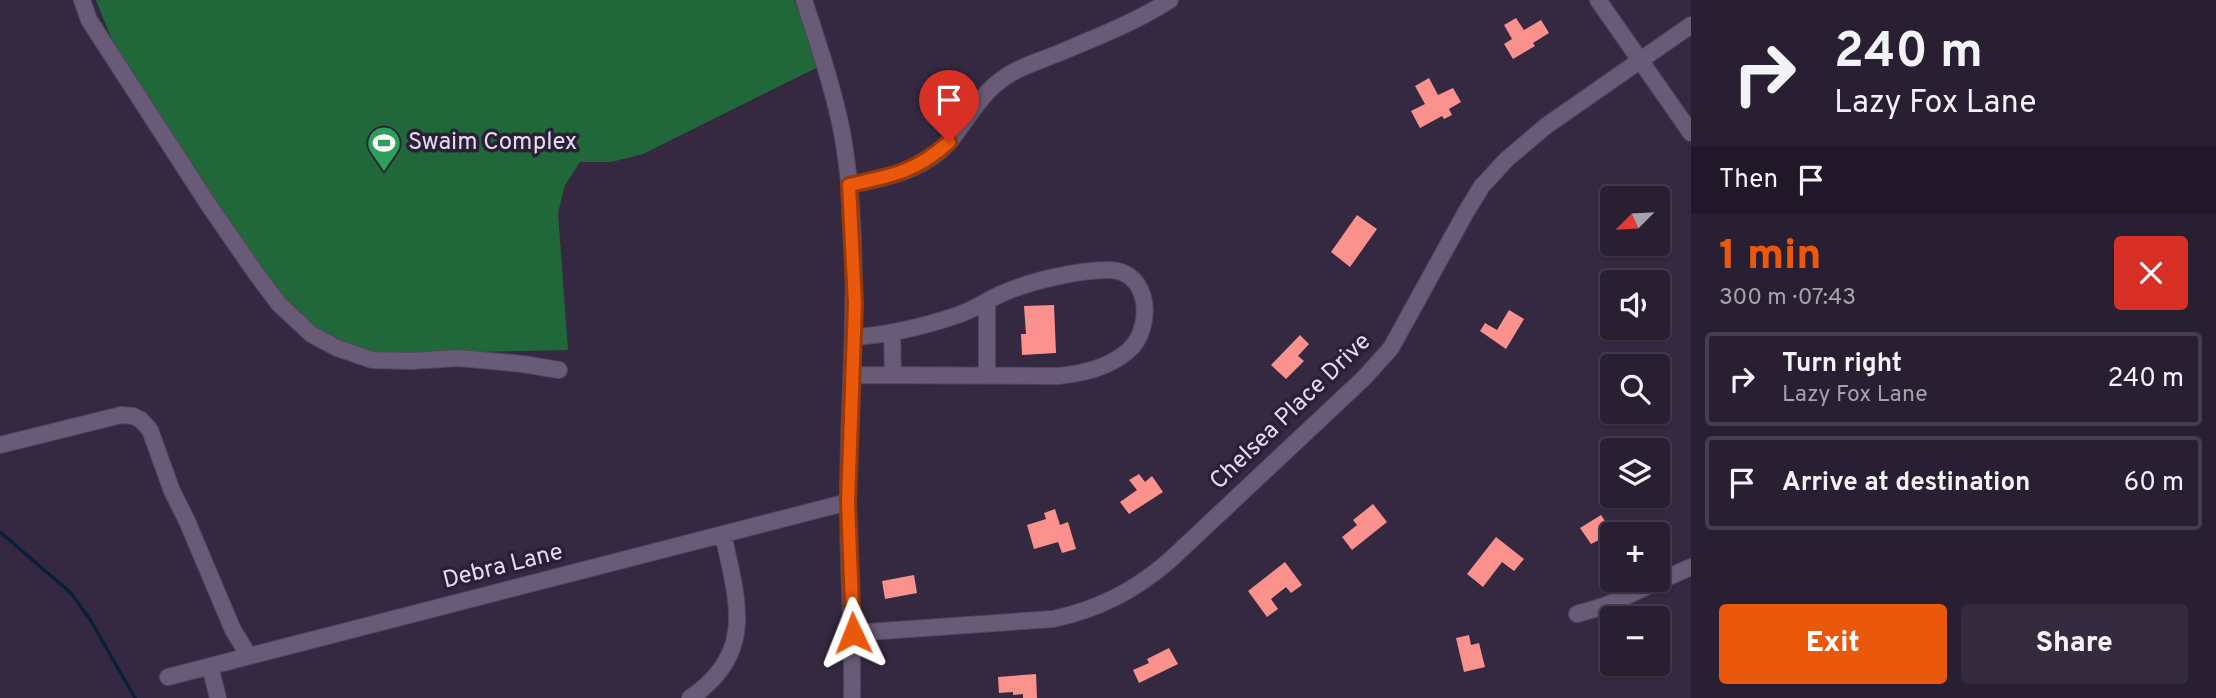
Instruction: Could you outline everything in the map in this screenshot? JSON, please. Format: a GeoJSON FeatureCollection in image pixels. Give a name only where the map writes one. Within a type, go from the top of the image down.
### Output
{"type":"FeatureCollection","features":[{"type":"Feature","properties":{"kind":"street"},"geometry":{"type":"LineString","coordinates":[[82,0],[89,20],[210,207],[279,304],[311,334],[337,348],[372,360],[458,358],[559,370]]}},
{"type":"Feature","properties":{"kind":"street"},"geometry":{"type":"LineString","coordinates":[[804,0],[831,85],[842,131],[849,185],[854,279],[848,502],[853,633],[852,698]]}},
{"type":"Feature","properties":{"kind":"street"},"geometry":{"type":"LineString","coordinates":[[849,185],[908,171],[932,158],[949,142],[981,98],[1001,80],[1019,69],[1141,17],[1170,0]]}},
{"type":"Feature","properties":{"kind":"street"},"geometry":{"type":"LineString","coordinates":[[1598,0],[1691,133]]}},
{"type":"Feature","properties":{"kind":"street","name":"Chelsea Place Drive"},"geometry":{"type":"LineString","coordinates":[[853,633],[1053,619],[1080,613],[1144,582],[1364,378],[1391,348],[1466,212],[1482,186],[1507,159],[1546,126],[1691,25]]}},
{"type":"Feature","properties":{"kind":"street"},"geometry":{"type":"LineString","coordinates":[[852,375],[1059,376],[1083,373],[1109,364],[1130,349],[1141,334],[1147,311],[1142,291],[1130,276],[1114,270],[1098,270],[1045,281],[1000,295],[957,315],[892,332],[854,337]]}},
{"type":"Feature","properties":{"kind":"street"},"geometry":{"type":"LineString","coordinates":[[987,302],[987,376]]}},
{"type":"Feature","properties":{"kind":"street"},"geometry":{"type":"LineString","coordinates":[[892,332],[893,375]]}},
{"type":"Feature","properties":{"kind":"street"},"geometry":{"type":"LineString","coordinates":[[0,445],[121,415],[141,420],[150,430],[172,491],[233,630],[248,656]]}},
{"type":"Feature","properties":{"kind":"street","name":"Debra Lane"},"geometry":{"type":"LineString","coordinates":[[169,677],[848,502]]}},
{"type":"Feature","properties":{"kind":"street"},"geometry":{"type":"LineString","coordinates":[[690,698],[705,688],[720,670],[731,652],[738,626],[739,605],[723,534]]}},
{"type":"Feature","properties":{"kind":"street"},"geometry":{"type":"LineString","coordinates":[[1577,614],[1604,606],[1691,567]]}},
{"type":"Feature","properties":{"kind":"street"},"geometry":{"type":"LineString","coordinates":[[210,666],[218,698]]}},
{"type":"Feature","properties":{"kind":"green space","name":"Swaim Complex"},"geometry":{"type":"Polygon","coordinates":[[[96,0],[794,0],[820,66],[643,154],[611,162],[580,162],[565,185],[558,213],[568,350],[369,354],[323,339],[281,301],[166,133],[110,35],[96,0]]]}},
{"type":"Feature","properties":{"kind":"building"},"geometry":{"type":"Polygon","coordinates":[[[1516,18],[1524,30],[1541,20],[1549,33],[1533,43],[1535,46],[1513,59],[1504,44],[1512,39],[1504,25],[1516,18]]]}},
{"type":"Feature","properties":{"kind":"building"},"geometry":{"type":"Polygon","coordinates":[[[1429,78],[1438,95],[1453,88],[1461,102],[1449,109],[1452,115],[1444,119],[1442,116],[1420,128],[1411,111],[1425,104],[1415,86],[1429,78]]]}},
{"type":"Feature","properties":{"kind":"building"},"geometry":{"type":"Polygon","coordinates":[[[1357,215],[1377,229],[1350,267],[1331,252],[1357,215]]]}},
{"type":"Feature","properties":{"kind":"building"},"geometry":{"type":"Polygon","coordinates":[[[1054,305],[1056,353],[1022,355],[1021,334],[1026,334],[1024,306],[1054,305]]]}},
{"type":"Feature","properties":{"kind":"building"},"geometry":{"type":"Polygon","coordinates":[[[1509,310],[1524,319],[1506,349],[1480,331],[1485,323],[1497,330],[1509,310]]]}},
{"type":"Feature","properties":{"kind":"building"},"geometry":{"type":"Polygon","coordinates":[[[1300,335],[1309,344],[1298,356],[1304,361],[1286,379],[1271,365],[1300,335]]]}},
{"type":"Feature","properties":{"kind":"building"},"geometry":{"type":"Polygon","coordinates":[[[1139,474],[1145,482],[1152,476],[1163,492],[1129,514],[1120,502],[1137,490],[1129,480],[1139,474]]]}},
{"type":"Feature","properties":{"kind":"building"},"geometry":{"type":"Polygon","coordinates":[[[1373,504],[1387,522],[1352,550],[1342,537],[1357,525],[1353,520],[1373,504]]]}},
{"type":"Feature","properties":{"kind":"building"},"geometry":{"type":"Polygon","coordinates":[[[1055,509],[1060,525],[1068,522],[1076,549],[1062,553],[1058,542],[1034,549],[1027,525],[1046,519],[1044,513],[1055,509]]]}},
{"type":"Feature","properties":{"kind":"building"},"geometry":{"type":"Polygon","coordinates":[[[1601,515],[1606,522],[1600,522],[1600,540],[1591,544],[1580,528],[1601,515]]]}},
{"type":"Feature","properties":{"kind":"building"},"geometry":{"type":"Polygon","coordinates":[[[1496,537],[1524,559],[1514,571],[1502,562],[1483,587],[1467,574],[1496,537]]]}},
{"type":"Feature","properties":{"kind":"building"},"geometry":{"type":"Polygon","coordinates":[[[1285,562],[1302,585],[1291,593],[1286,587],[1271,599],[1278,609],[1267,617],[1248,591],[1285,562]]]}},
{"type":"Feature","properties":{"kind":"building"},"geometry":{"type":"Polygon","coordinates":[[[914,575],[917,593],[885,599],[882,581],[914,575]]]}},
{"type":"Feature","properties":{"kind":"building"},"geometry":{"type":"Polygon","coordinates":[[[1469,635],[1471,645],[1479,643],[1485,667],[1464,672],[1456,638],[1469,635]]]}},
{"type":"Feature","properties":{"kind":"building"},"geometry":{"type":"Polygon","coordinates":[[[1169,648],[1178,664],[1139,683],[1133,670],[1149,663],[1147,659],[1169,648]]]}},
{"type":"Feature","properties":{"kind":"building"},"geometry":{"type":"Polygon","coordinates":[[[1036,674],[1037,698],[1023,698],[1023,694],[1013,695],[1013,692],[999,693],[998,677],[1036,674]]]}},
{"type":"Feature","properties":{"kind":"waterway"},"geometry":{"type":"LineString","coordinates":[[0,532],[71,593],[91,621],[135,698]]}},
{"type":"Feature","properties":{"kind":"place","name":"Swaim Complex"},"geometry":{"type":"Point","coordinates":[384,173]}},
{"type":"Feature","properties":{"kind":"route"},"geometry":{"type":"LineString","coordinates":[[853,633],[848,502],[855,304],[849,185],[908,171],[932,158],[949,142]]}}]}
